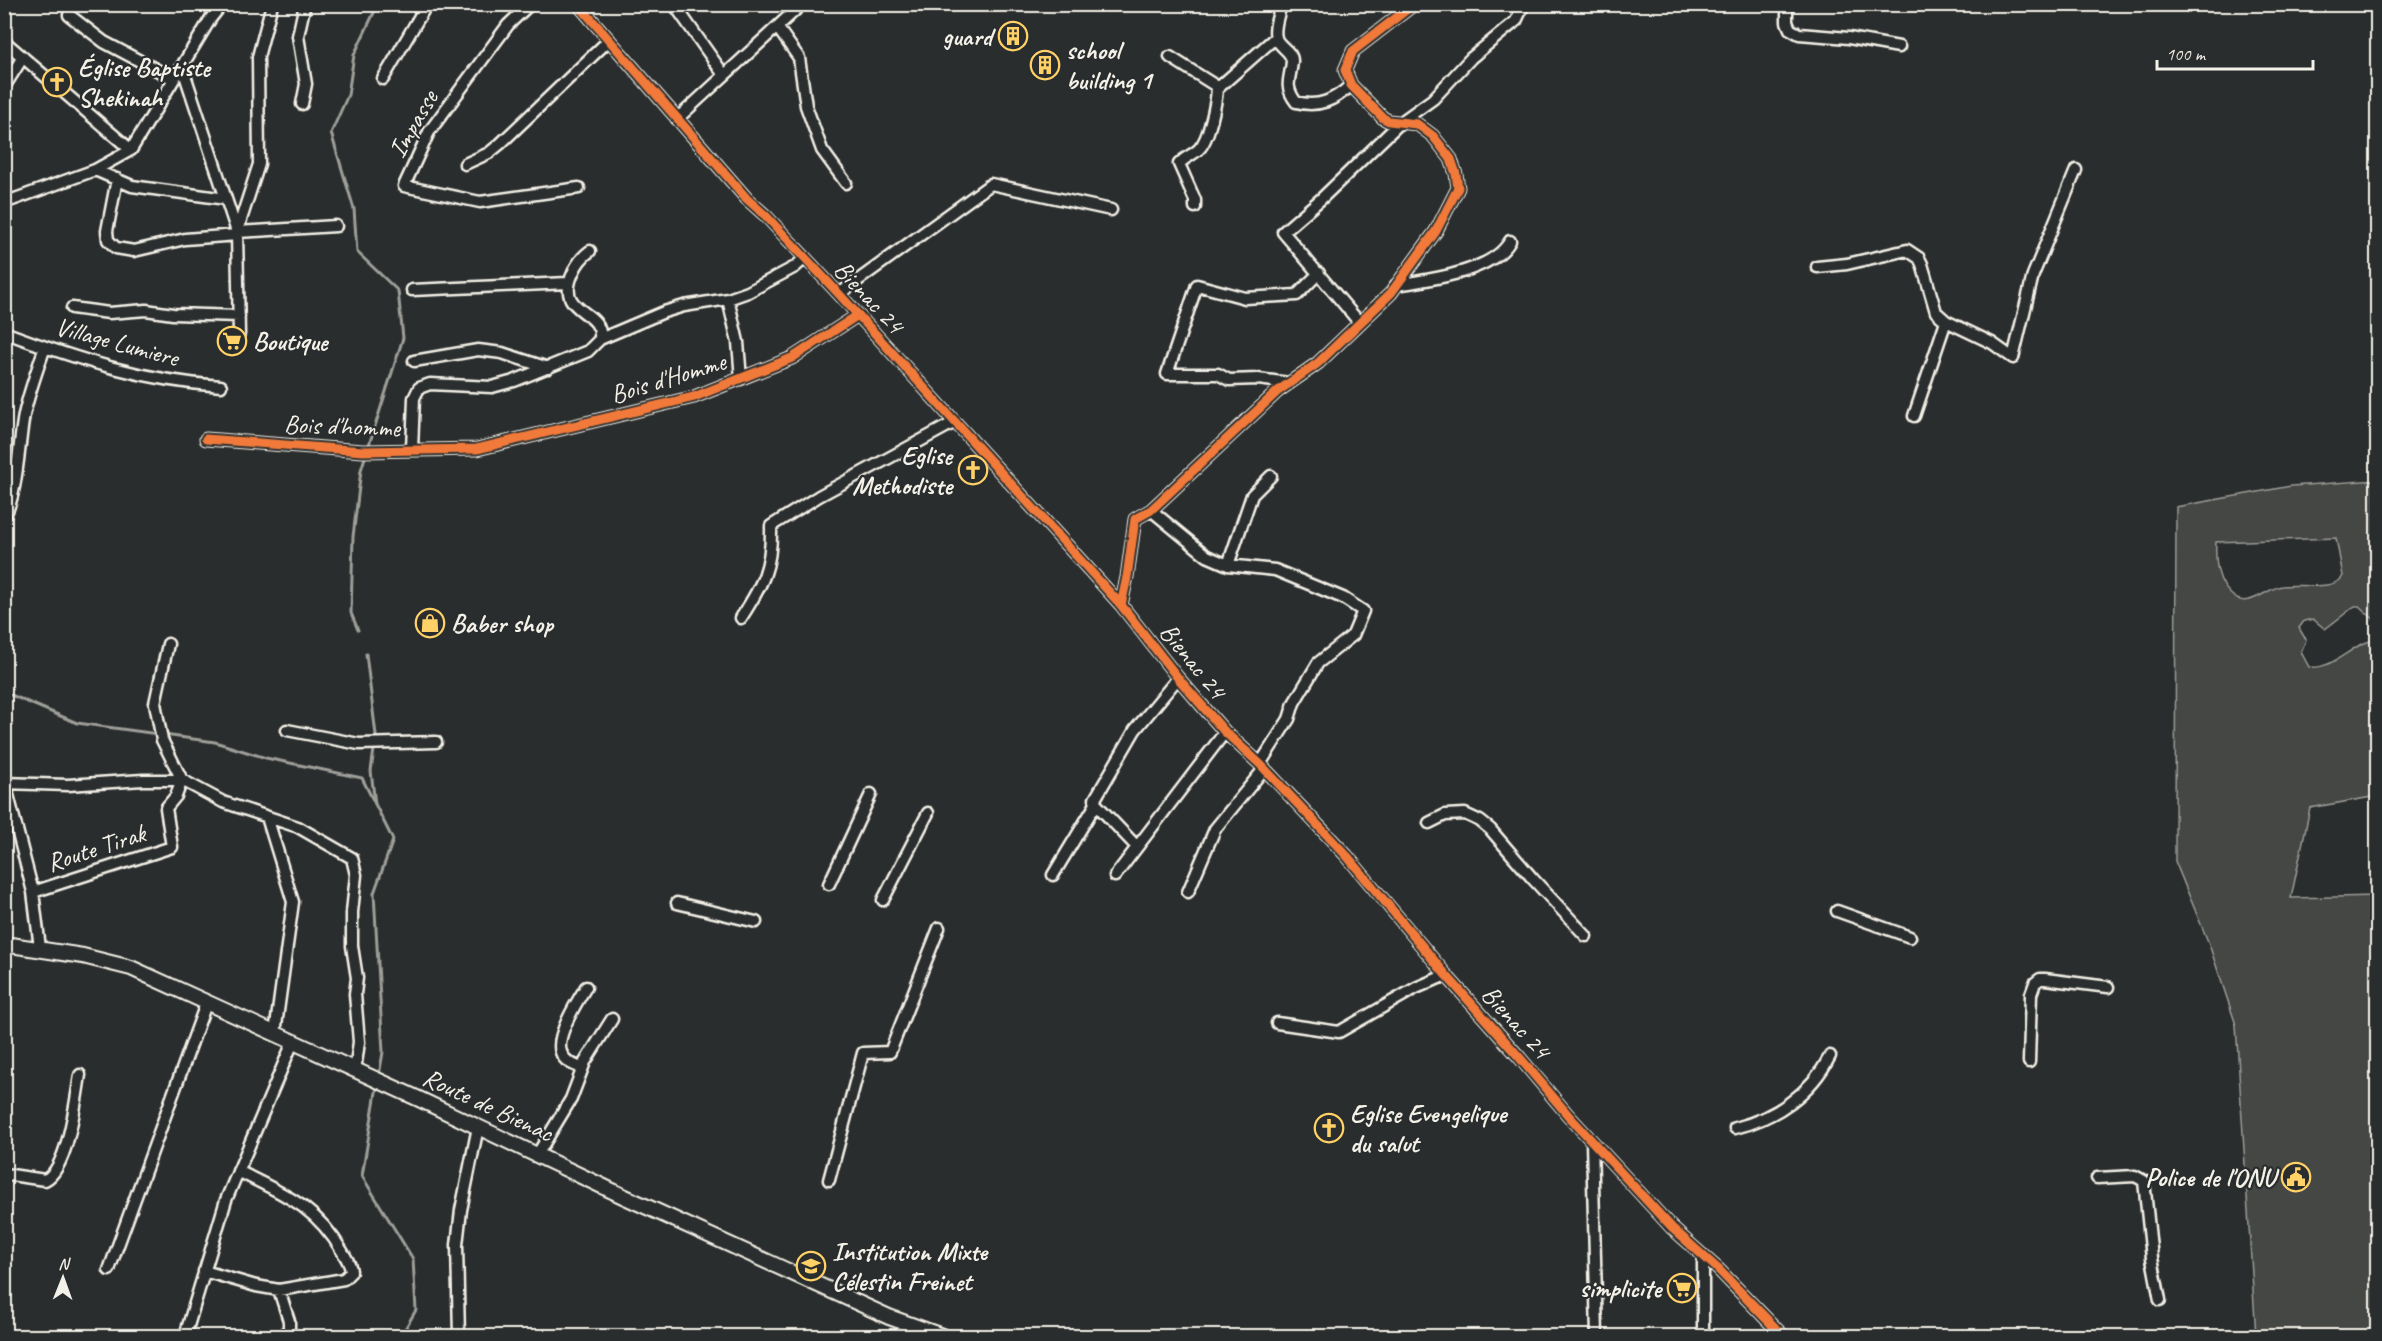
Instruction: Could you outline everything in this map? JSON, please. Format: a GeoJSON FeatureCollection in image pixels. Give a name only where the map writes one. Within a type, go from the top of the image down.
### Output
{"type":"FeatureCollection","features":[{"type":"Feature","properties":{"kind":"main road","name":"Route de Bienac"},"geometry":{"type":"LineString","coordinates":[[4,944],[83,956],[131,968],[207,1001],[623,1196],[889,1317],[942,1336]]}},
{"type":"Feature","properties":{"kind":"street"},"geometry":{"type":"LineString","coordinates":[[4,203],[95,170],[131,150],[220,7],[206,4]]}},
{"type":"Feature","properties":{"kind":"street"},"geometry":{"type":"LineString","coordinates":[[237,234],[259,164],[258,57],[272,4]]}},
{"type":"Feature","properties":{"kind":"street"},"geometry":{"type":"LineString","coordinates":[[302,104],[306,84],[298,36],[305,4]]}},
{"type":"Feature","properties":{"kind":"street"},"geometry":{"type":"LineString","coordinates":[[383,78],[427,4]]}},
{"type":"Feature","properties":{"kind":"street","name":"Impasse"},"geometry":{"type":"LineString","coordinates":[[530,4],[508,24],[429,132],[404,186],[480,202],[579,188]]}},
{"type":"Feature","properties":{"kind":"street","name":"Bienac 24"},"geometry":{"type":"LineString","coordinates":[[578,4],[747,199],[839,294],[1121,605],[1178,678],[1225,732],[1262,766],[1347,856],[1446,975],[1592,1142],[1672,1228],[1783,1336]]}},
{"type":"Feature","properties":{"kind":"street"},"geometry":{"type":"LineString","coordinates":[[674,4],[724,75]]}},
{"type":"Feature","properties":{"kind":"street"},"geometry":{"type":"LineString","coordinates":[[677,119],[802,4]]}},
{"type":"Feature","properties":{"kind":"street"},"geometry":{"type":"LineString","coordinates":[[1281,4],[1276,37],[1279,44],[1291,55],[1288,83],[1290,94],[1296,102],[1320,105],[1337,97],[1351,85]]}},
{"type":"Feature","properties":{"kind":"street"},"geometry":{"type":"LineString","coordinates":[[1359,322],[1282,232],[1321,199],[1401,122],[1433,99],[1471,58],[1516,21],[1524,4]]}},
{"type":"Feature","properties":{"kind":"street"},"geometry":{"type":"LineString","coordinates":[[1787,4],[1787,21],[1790,29],[1799,34],[1849,38],[1899,47]]}},
{"type":"Feature","properties":{"kind":"street"},"geometry":{"type":"LineString","coordinates":[[1121,605],[1135,519],[1151,510],[1158,501],[1289,383],[1317,363],[1396,285],[1436,231],[1458,188],[1451,159],[1433,136],[1418,124],[1383,118],[1351,85],[1345,70],[1353,51],[1411,6]]}},
{"type":"Feature","properties":{"kind":"street"},"geometry":{"type":"LineString","coordinates":[[69,15],[104,42],[174,79]]}},
{"type":"Feature","properties":{"kind":"street"},"geometry":{"type":"LineString","coordinates":[[777,27],[799,58],[806,106],[822,150],[846,183]]}},
{"type":"Feature","properties":{"kind":"street"},"geometry":{"type":"LineString","coordinates":[[1195,207],[1195,200],[1179,164],[1199,149],[1206,136],[1217,89],[1276,37]]}},
{"type":"Feature","properties":{"kind":"street"},"geometry":{"type":"LineString","coordinates":[[465,164],[495,148],[608,40]]}},
{"type":"Feature","properties":{"kind":"street"},"geometry":{"type":"LineString","coordinates":[[4,41],[131,150]]}},
{"type":"Feature","properties":{"kind":"street"},"geometry":{"type":"LineString","coordinates":[[4,87],[23,57]]}},
{"type":"Feature","properties":{"kind":"street"},"geometry":{"type":"LineString","coordinates":[[1170,57],[1216,86],[1217,89]]}},
{"type":"Feature","properties":{"kind":"street"},"geometry":{"type":"LineString","coordinates":[[182,66],[237,234],[239,334]]}},
{"type":"Feature","properties":{"kind":"street"},"geometry":{"type":"LineString","coordinates":[[95,170],[132,186],[226,199]]}},
{"type":"Feature","properties":{"kind":"street"},"geometry":{"type":"LineString","coordinates":[[1817,267],[1847,264],[1894,251],[1907,250],[1919,258],[1936,312],[1946,321],[1992,344],[2013,358],[2033,275],[2076,170]]}},
{"type":"Feature","properties":{"kind":"street"},"geometry":{"type":"LineString","coordinates":[[117,180],[107,231],[108,240],[116,248],[134,251],[185,238],[336,226]]}},
{"type":"Feature","properties":{"kind":"street"},"geometry":{"type":"LineString","coordinates":[[839,294],[991,184],[1112,210]]}},
{"type":"Feature","properties":{"kind":"street"},"geometry":{"type":"LineString","coordinates":[[1396,285],[1432,278],[1486,262],[1506,248],[1509,241]]}},
{"type":"Feature","properties":{"kind":"street"},"geometry":{"type":"LineString","coordinates":[[590,251],[576,265],[568,284],[568,295],[598,325],[601,332],[600,339]]}},
{"type":"Feature","properties":{"kind":"street"},"geometry":{"type":"LineString","coordinates":[[412,450],[414,398],[419,388],[430,384],[492,387],[514,381],[588,351],[600,339],[684,306],[728,299],[769,282],[795,267],[805,258]]}},
{"type":"Feature","properties":{"kind":"street"},"geometry":{"type":"LineString","coordinates":[[1289,383],[1258,379],[1229,380],[1218,374],[1167,374],[1197,285],[1245,298],[1297,295],[1319,273]]}},
{"type":"Feature","properties":{"kind":"street"},"geometry":{"type":"LineString","coordinates":[[412,290],[568,284]]}},
{"type":"Feature","properties":{"kind":"street"},"geometry":{"type":"LineString","coordinates":[[728,299],[738,342],[741,378]]}},
{"type":"Feature","properties":{"kind":"street"},"geometry":{"type":"LineString","coordinates":[[72,308],[109,313],[146,310],[173,314],[239,316]]}},
{"type":"Feature","properties":{"kind":"street","name":"Bois d'Homme"},"geometry":{"type":"LineString","coordinates":[[477,449],[694,397],[792,358],[858,315]]}},
{"type":"Feature","properties":{"kind":"street"},"geometry":{"type":"LineString","coordinates":[[1914,416],[1946,321]]}},
{"type":"Feature","properties":{"kind":"street","name":"Village Lumiere"},"geometry":{"type":"LineString","coordinates":[[4,332],[121,372],[190,384],[221,386]]}},
{"type":"Feature","properties":{"kind":"street"},"geometry":{"type":"LineString","coordinates":[[4,516],[11,507],[24,417],[32,384],[45,347]]}},
{"type":"Feature","properties":{"kind":"street"},"geometry":{"type":"LineString","coordinates":[[414,361],[478,350],[502,353],[548,368]]}},
{"type":"Feature","properties":{"kind":"street"},"geometry":{"type":"LineString","coordinates":[[741,618],[762,586],[772,552],[771,526],[819,496],[955,422]]}},
{"type":"Feature","properties":{"kind":"street","name":"Bois d'homme"},"geometry":{"type":"LineString","coordinates":[[206,440],[363,451],[477,449]]}},
{"type":"Feature","properties":{"kind":"street"},"geometry":{"type":"LineString","coordinates":[[1228,565],[1252,495],[1271,476]]}},
{"type":"Feature","properties":{"kind":"street"},"geometry":{"type":"LineString","coordinates":[[1151,510],[1207,556],[1228,565],[1275,570],[1343,598],[1363,611],[1353,634],[1318,663],[1294,703],[1289,719],[1262,766],[1215,829],[1188,892]]}},
{"type":"Feature","properties":{"kind":"street"},"geometry":{"type":"LineString","coordinates":[[168,644],[155,703],[162,740],[182,780]]}},
{"type":"Feature","properties":{"kind":"street"},"geometry":{"type":"LineString","coordinates":[[1053,875],[1096,804],[1095,799],[1135,730],[1178,678]]}},
{"type":"Feature","properties":{"kind":"street"},"geometry":{"type":"LineString","coordinates":[[287,730],[359,744],[436,742]]}},
{"type":"Feature","properties":{"kind":"street"},"geometry":{"type":"LineString","coordinates":[[1115,876],[1225,732]]}},
{"type":"Feature","properties":{"kind":"street"},"geometry":{"type":"LineString","coordinates":[[40,948],[33,892],[5,783],[68,785],[182,780],[224,802],[298,827],[352,858],[356,865],[352,946],[357,971],[355,994],[360,1073]]}},
{"type":"Feature","properties":{"kind":"street","name":"Route Tirak"},"geometry":{"type":"LineString","coordinates":[[33,892],[172,847],[166,808],[176,796],[182,780]]}},
{"type":"Feature","properties":{"kind":"street"},"geometry":{"type":"LineString","coordinates":[[829,884],[871,794]]}},
{"type":"Feature","properties":{"kind":"street"},"geometry":{"type":"LineString","coordinates":[[1096,804],[1137,847]]}},
{"type":"Feature","properties":{"kind":"street"},"geometry":{"type":"LineString","coordinates":[[883,900],[928,813]]}},
{"type":"Feature","properties":{"kind":"street"},"geometry":{"type":"LineString","coordinates":[[1429,823],[1445,815],[1465,814],[1480,821],[1490,829],[1586,936]]}},
{"type":"Feature","properties":{"kind":"street"},"geometry":{"type":"LineString","coordinates":[[267,817],[293,902],[275,1033]]}},
{"type":"Feature","properties":{"kind":"street"},"geometry":{"type":"LineString","coordinates":[[677,903],[756,922]]}},
{"type":"Feature","properties":{"kind":"street"},"geometry":{"type":"LineString","coordinates":[[1837,911],[1910,937]]}},
{"type":"Feature","properties":{"kind":"street"},"geometry":{"type":"LineString","coordinates":[[829,1180],[863,1053],[890,1052],[939,928]]}},
{"type":"Feature","properties":{"kind":"street"},"geometry":{"type":"LineString","coordinates":[[1277,1023],[1340,1032],[1416,988],[1446,975]]}},
{"type":"Feature","properties":{"kind":"street"},"geometry":{"type":"LineString","coordinates":[[2029,1062],[2031,994],[2035,983],[2040,979],[2045,979],[2108,987]]}},
{"type":"Feature","properties":{"kind":"street"},"geometry":{"type":"LineString","coordinates":[[582,1068],[568,1063],[561,1052],[560,1043],[572,1010],[586,987]]}},
{"type":"Feature","properties":{"kind":"street"},"geometry":{"type":"LineString","coordinates":[[109,1270],[207,1001]]}},
{"type":"Feature","properties":{"kind":"street"},"geometry":{"type":"LineString","coordinates":[[537,1155],[571,1099],[582,1068],[612,1019]]}},
{"type":"Feature","properties":{"kind":"street"},"geometry":{"type":"LineString","coordinates":[[185,1336],[226,1200],[293,1042]]}},
{"type":"Feature","properties":{"kind":"street"},"geometry":{"type":"LineString","coordinates":[[1735,1128],[1765,1120],[1798,1097],[1821,1074],[1830,1056]]}},
{"type":"Feature","properties":{"kind":"street"},"geometry":{"type":"LineString","coordinates":[[4,1174],[45,1180],[54,1174],[68,1141],[80,1075]]}},
{"type":"Feature","properties":{"kind":"street"},"geometry":{"type":"LineString","coordinates":[[459,1336],[457,1245],[461,1210],[478,1127]]}},
{"type":"Feature","properties":{"kind":"street"},"geometry":{"type":"LineString","coordinates":[[1592,1142],[1597,1336]]}},
{"type":"Feature","properties":{"kind":"street"},"geometry":{"type":"LineString","coordinates":[[204,1271],[279,1290],[344,1279],[351,1272],[350,1265],[338,1245],[309,1210],[287,1195],[238,1171]]}},
{"type":"Feature","properties":{"kind":"street"},"geometry":{"type":"LineString","coordinates":[[2097,1178],[2135,1176],[2144,1181],[2152,1258],[2160,1300]]}},
{"type":"Feature","properties":{"kind":"street"},"geometry":{"type":"LineString","coordinates":[[1703,1256],[1703,1336]]}},
{"type":"Feature","properties":{"kind":"street"},"geometry":{"type":"LineString","coordinates":[[279,1290],[289,1321],[289,1336]]}},
{"type":"Feature","properties":{"kind":"shaded area"},"geometry":{"type":"Polygon","coordinates":[[[2377,480],[2377,622],[2359,606],[2355,606],[2325,629],[2313,619],[2304,621],[2299,628],[2306,640],[2301,652],[2309,667],[2322,666],[2336,660],[2377,637],[2377,796],[2310,808],[2291,898],[2377,896],[2377,1336],[2256,1336],[2236,1025],[2209,944],[2175,861],[2176,507],[2291,486],[2377,480]],[[2336,538],[2216,542],[2217,565],[2221,579],[2228,592],[2240,600],[2252,599],[2282,586],[2332,584],[2343,576],[2336,538]]]}},
{"type":"Feature","properties":{"kind":"waterway"},"geometry":{"type":"LineString","coordinates":[[358,630],[351,613],[353,537],[361,470],[403,338],[398,291],[357,252],[354,209],[331,133],[348,95],[354,55],[378,4]]}},
{"type":"Feature","properties":{"kind":"waterway"},"geometry":{"type":"LineString","coordinates":[[366,654],[376,735],[371,771],[375,804]]}},
{"type":"Feature","properties":{"kind":"waterway"},"geometry":{"type":"LineString","coordinates":[[4,692],[77,723],[158,734]]}},
{"type":"Feature","properties":{"kind":"waterway"},"geometry":{"type":"LineString","coordinates":[[164,735],[215,742],[266,758],[362,778],[393,840],[374,893],[383,1052],[379,1076]]}},
{"type":"Feature","properties":{"kind":"waterway"},"geometry":{"type":"LineString","coordinates":[[377,1086],[362,1176],[413,1259],[416,1310],[401,1336]]}},
{"type":"Feature","properties":{"kind":"cycle path"},"geometry":{"type":"LineString","coordinates":[[578,4],[747,199],[766,216],[839,294],[1121,605],[1178,678],[1225,732],[1260,764],[1347,856],[1446,975],[1568,1115],[1672,1228],[1718,1269],[1783,1336]]}},
{"type":"Feature","properties":{"kind":"cycle path"},"geometry":{"type":"LineString","coordinates":[[1121,605],[1135,519],[1151,510],[1278,391],[1318,363],[1391,293],[1436,231],[1458,188],[1451,159],[1433,136],[1417,124],[1389,121],[1383,118],[1351,85],[1345,70],[1353,51],[1414,4]]}},
{"type":"Feature","properties":{"kind":"cycle path"},"geometry":{"type":"LineString","coordinates":[[206,439],[363,451],[477,449],[694,397],[792,358],[858,315]]}},
{"type":"Feature","properties":{"kind":"place","name":"guard"},"geometry":{"type":"Point","coordinates":[1013,36]}},
{"type":"Feature","properties":{"kind":"place","name":"school building 1"},"geometry":{"type":"Point","coordinates":[1045,65]}},
{"type":"Feature","properties":{"kind":"place","name":"Église Baptiste Shekinah"},"geometry":{"type":"Point","coordinates":[57,82]}},
{"type":"Feature","properties":{"kind":"place","name":"Boutique"},"geometry":{"type":"Point","coordinates":[232,341]}},
{"type":"Feature","properties":{"kind":"place","name":"Eglise Methodiste"},"geometry":{"type":"Point","coordinates":[973,470]}},
{"type":"Feature","properties":{"kind":"place","name":"Baber shop"},"geometry":{"type":"Point","coordinates":[430,623]}},
{"type":"Feature","properties":{"kind":"place","name":"Eglise Evengelique du salut"},"geometry":{"type":"Point","coordinates":[1329,1128]}},
{"type":"Feature","properties":{"kind":"place","name":"Police de l'ONU"},"geometry":{"type":"Point","coordinates":[2296,1177]}},
{"type":"Feature","properties":{"kind":"place","name":"Institution Mixte Célestin Freinet"},"geometry":{"type":"Point","coordinates":[811,1266]}},
{"type":"Feature","properties":{"kind":"place","name":"simplicite"},"geometry":{"type":"Point","coordinates":[1682,1288]}}]}
